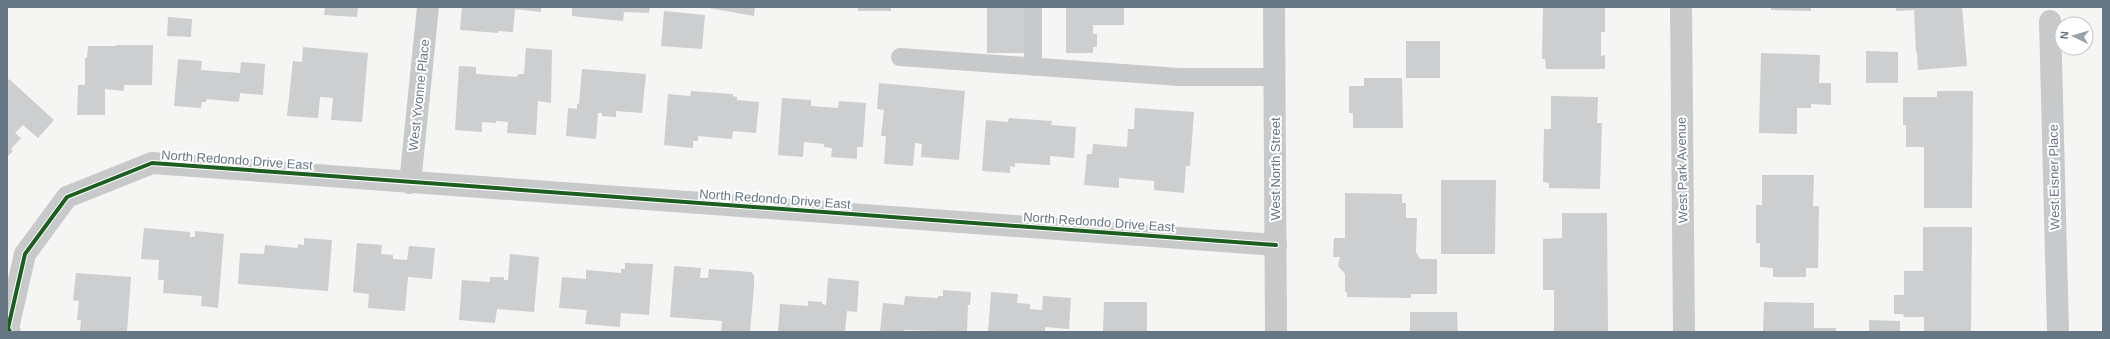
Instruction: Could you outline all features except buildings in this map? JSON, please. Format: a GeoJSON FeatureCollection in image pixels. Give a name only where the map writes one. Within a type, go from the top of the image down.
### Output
{"type":"FeatureCollection","features":[{"type":"Feature","properties":{"kind":"street","name":"West Yvonne Place"},"geometry":{"type":"LineString","coordinates":[[410,183],[428,7]]}},
{"type":"Feature","properties":{"kind":"street","name":"West North Street"},"geometry":{"type":"LineString","coordinates":[[1274,7],[1276,332]]}},
{"type":"Feature","properties":{"kind":"street","name":"West Park Avenue"},"geometry":{"type":"LineString","coordinates":[[1681,7],[1684,332]]}},
{"type":"Feature","properties":{"kind":"street","name":"West Eisner Place"},"geometry":{"type":"LineString","coordinates":[[2050,21],[2058,332]]}},
{"type":"Feature","properties":{"kind":"street","name":"North Redondo Drive East"},"geometry":{"type":"LineString","coordinates":[[9,330],[24,254],[67,197],[152,163],[1276,245]]}},
{"type":"Feature","properties":{"kind":"lane"},"geometry":{"type":"LineString","coordinates":[[1033,7],[1033,67]]}},
{"type":"Feature","properties":{"kind":"lane"},"geometry":{"type":"LineString","coordinates":[[900,58],[1179,77],[1275,77]]}},
{"type":"Feature","properties":{"kind":"cycle path"},"geometry":{"type":"LineString","coordinates":[[10,332],[8,328],[25,254],[67,197],[152,163],[1276,245]]}}]}
